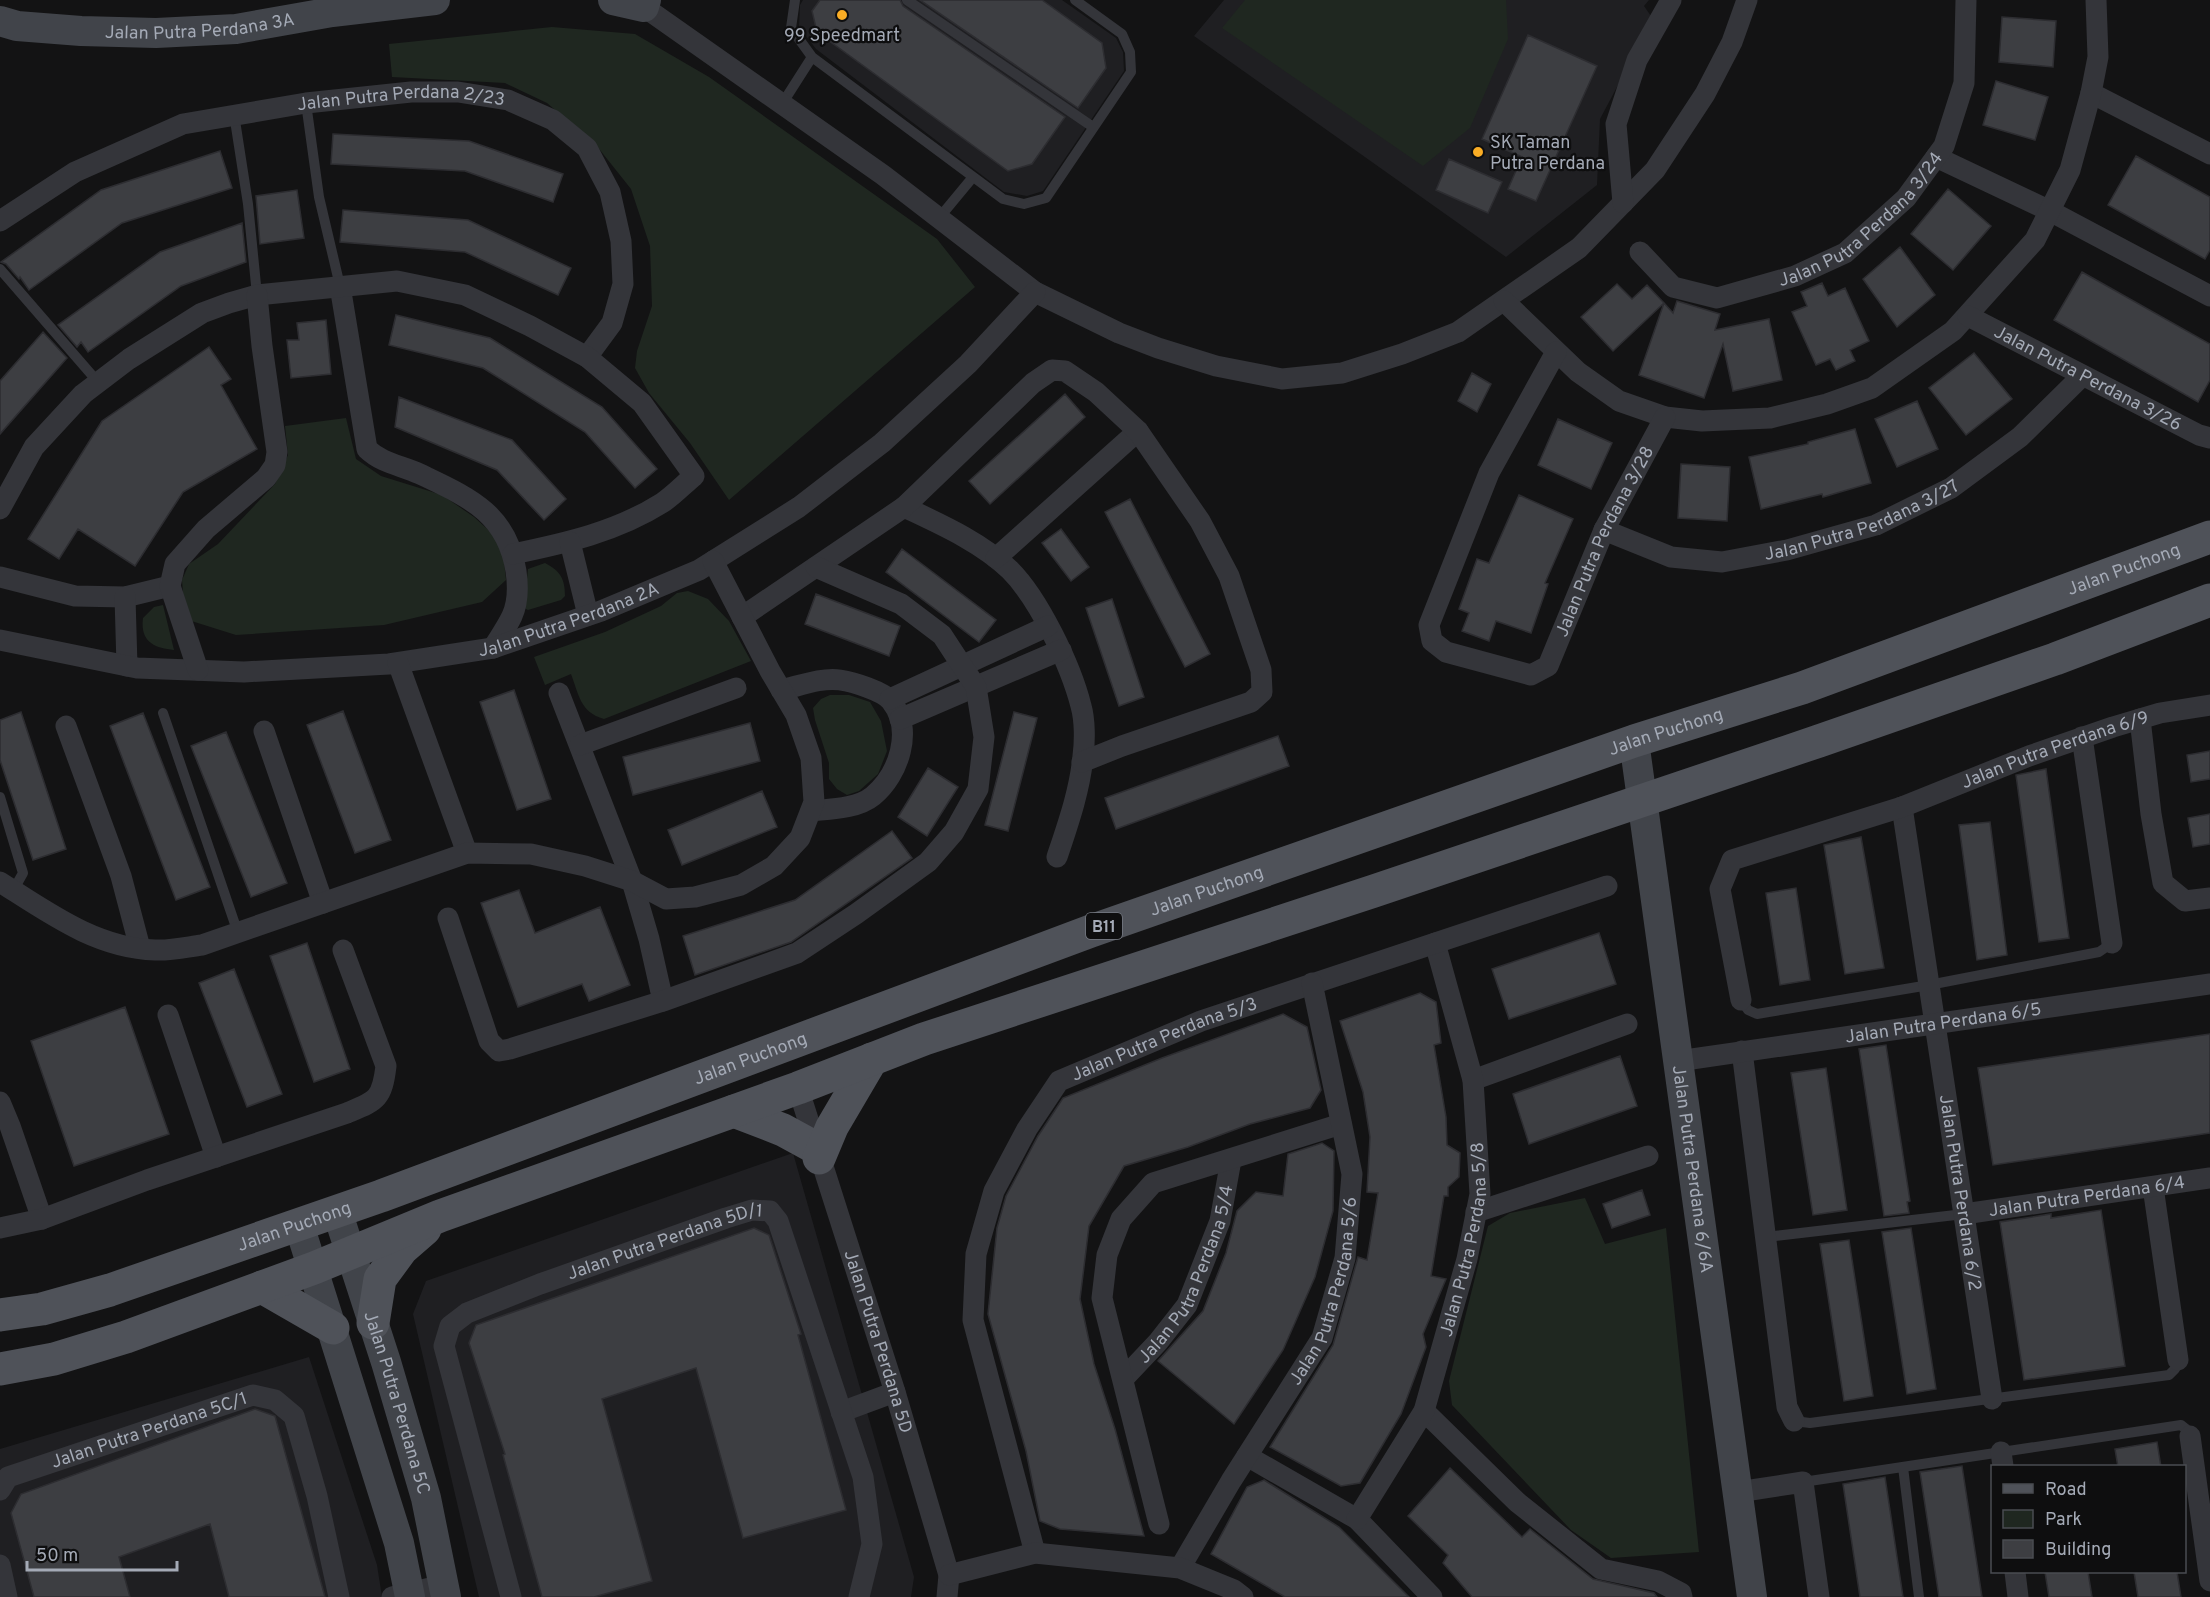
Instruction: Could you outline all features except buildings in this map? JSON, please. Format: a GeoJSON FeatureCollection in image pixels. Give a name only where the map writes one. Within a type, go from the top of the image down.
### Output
{"type":"FeatureCollection","features":[{"type":"Feature","properties":{"kind":"main road","name":"Jalan Puchong"},"geometry":{"type":"LineString","coordinates":[[0,1315],[42,1309],[110,1290],[299,1225],[1091,931],[1634,741],[1802,688],[2210,537]]}},
{"type":"Feature","properties":{"kind":"main road"},"geometry":{"type":"LineString","coordinates":[[0,1369],[54,1359],[224,1303],[440,1216],[798,1088],[924,1039],[1642,801],[2055,659],[2210,600]]}},
{"type":"Feature","properties":{"kind":"main road"},"geometry":{"type":"LineString","coordinates":[[798,1088],[807,1060],[819,1046],[882,1018],[897,1004]]}},
{"type":"Feature","properties":{"kind":"main road"},"geometry":{"type":"LineString","coordinates":[[734,1111],[783,1130],[818,1153],[872,1059]]}},
{"type":"Feature","properties":{"kind":"main road"},"geometry":{"type":"LineString","coordinates":[[667,1089],[690,1092],[766,1068],[777,1070],[798,1088]]}},
{"type":"Feature","properties":{"kind":"main road"},"geometry":{"type":"LineString","coordinates":[[374,1323],[380,1279],[402,1249],[440,1216]]}},
{"type":"Feature","properties":{"kind":"main road"},"geometry":{"type":"LineString","coordinates":[[262,1287],[333,1328]]}},
{"type":"Feature","properties":{"kind":"street","name":"Jalan Putra Perdana 3A"},"geometry":{"type":"LineString","coordinates":[[0,21],[16,26],[81,32],[156,33],[236,29],[331,6],[435,0]]}},
{"type":"Feature","properties":{"kind":"street"},"geometry":{"type":"LineString","coordinates":[[613,0],[645,3],[883,175],[1035,292],[1119,333],[1158,348],[1216,366],[1282,379],[1342,373],[1402,354],[1458,332],[1579,248],[1655,170],[1705,94],[1732,42],[1747,0]]}},
{"type":"Feature","properties":{"kind":"street"},"geometry":{"type":"LineString","coordinates":[[1623,202],[1616,124],[1637,60],[1671,0]]}},
{"type":"Feature","properties":{"kind":"street","name":"Jalan Putra Perdana 3/24"},"geometry":{"type":"LineString","coordinates":[[1640,252],[1673,287],[1717,298],[1795,276],[1845,253],[1906,198],[1944,146],[1964,83],[1966,0]]}},
{"type":"Feature","properties":{"kind":"street"},"geometry":{"type":"LineString","coordinates":[[1504,301],[1578,372],[1619,401],[1665,417],[1702,421],[1770,418],[1827,404],[1872,388],[1953,331],[2035,240],[2070,170],[2091,93],[2098,57],[2096,0]]}},
{"type":"Feature","properties":{"kind":"street","name":"Jalan Putra Perdana 2/23"},"geometry":{"type":"LineString","coordinates":[[0,221],[75,172],[183,124],[306,103],[411,92],[458,92],[507,100],[553,120],[587,148],[610,192],[621,241],[622,284],[612,323],[587,357]]}},
{"type":"Feature","properties":{"kind":"street"},"geometry":{"type":"LineString","coordinates":[[2091,93],[2210,154]]}},
{"type":"Feature","properties":{"kind":"street"},"geometry":{"type":"LineString","coordinates":[[1936,157],[2050,211],[2210,296]]}},
{"type":"Feature","properties":{"kind":"street"},"geometry":{"type":"LineString","coordinates":[[0,509],[34,447],[83,394],[98,381],[202,313],[257,295],[397,281],[465,295],[530,326],[587,357],[642,403],[694,476],[663,502],[619,527],[570,542],[513,554]]}},
{"type":"Feature","properties":{"kind":"street"},"geometry":{"type":"LineString","coordinates":[[340,286],[367,449],[378,459],[417,473],[466,496],[497,521],[513,554],[518,585],[513,615],[493,648]]}},
{"type":"Feature","properties":{"kind":"street","name":"Jalan Putra Perdana 2A"},"geometry":{"type":"LineString","coordinates":[[0,640],[137,668],[244,672],[398,663],[493,648],[588,615],[699,570],[799,507],[882,443],[968,364],[1035,292]]}},
{"type":"Feature","properties":{"kind":"street"},"geometry":{"type":"LineString","coordinates":[[198,670],[170,586],[175,564],[206,529],[266,478],[275,465],[277,452],[257,295]]}},
{"type":"Feature","properties":{"kind":"street","name":"Jalan Putra Perdana 3/26"},"geometry":{"type":"LineString","coordinates":[[1968,316],[2199,435],[2210,438]]}},
{"type":"Feature","properties":{"kind":"street","name":"Jalan Putra Perdana 3/28"},"geometry":{"type":"LineString","coordinates":[[1556,352],[1489,473],[1429,625],[1432,641],[1446,652],[1532,675],[1548,666],[1604,530],[1665,417]]}},
{"type":"Feature","properties":{"kind":"street"},"geometry":{"type":"LineString","coordinates":[[742,617],[904,507],[1033,383],[1052,370],[1065,371],[1096,392],[1138,431],[1200,521],[1229,576],[1261,670],[1262,692],[1251,702],[1082,762]]}},
{"type":"Feature","properties":{"kind":"street","name":"Jalan Putra Perdana 3/27"},"geometry":{"type":"LineString","coordinates":[[1604,530],[1671,557],[1722,562],[1787,549],[1876,525],[1951,488],[2020,437],[2082,376]]}},
{"type":"Feature","properties":{"kind":"street"},"geometry":{"type":"LineString","coordinates":[[996,558],[1138,431]]}},
{"type":"Feature","properties":{"kind":"street"},"geometry":{"type":"LineString","coordinates":[[904,507],[996,558],[1011,571],[1034,603],[1061,650],[1082,708],[1082,762],[1073,806],[1057,857]]}},
{"type":"Feature","properties":{"kind":"street"},"geometry":{"type":"LineString","coordinates":[[570,542],[588,615]]}},
{"type":"Feature","properties":{"kind":"street"},"geometry":{"type":"LineString","coordinates":[[7,887],[58,921],[110,944],[157,951],[202,945],[467,853],[531,854],[585,866],[632,881],[666,899],[694,897],[741,885],[774,867],[800,838],[814,802],[811,758],[796,715],[713,561]]}},
{"type":"Feature","properties":{"kind":"street"},"geometry":{"type":"LineString","coordinates":[[448,918],[489,1041],[499,1051],[566,1033],[797,953],[928,862],[954,832],[978,789],[984,736],[976,687],[942,635],[901,604],[816,567]]}},
{"type":"Feature","properties":{"kind":"street"},"geometry":{"type":"LineString","coordinates":[[0,577],[75,596],[125,597],[170,586]]}},
{"type":"Feature","properties":{"kind":"street"},"geometry":{"type":"LineString","coordinates":[[125,597],[127,666]]}},
{"type":"Feature","properties":{"kind":"street"},"geometry":{"type":"LineString","coordinates":[[890,699],[1047,626]]}},
{"type":"Feature","properties":{"kind":"street"},"geometry":{"type":"LineString","coordinates":[[900,719],[1061,650]]}},
{"type":"Feature","properties":{"kind":"street"},"geometry":{"type":"LineString","coordinates":[[398,663],[467,853]]}},
{"type":"Feature","properties":{"kind":"street"},"geometry":{"type":"LineString","coordinates":[[781,690],[839,679],[869,688],[890,699],[903,729],[900,754],[888,778],[872,797],[844,808],[811,811]]}},
{"type":"Feature","properties":{"kind":"street"},"geometry":{"type":"LineString","coordinates":[[580,745],[736,688]]}},
{"type":"Feature","properties":{"kind":"street"},"geometry":{"type":"LineString","coordinates":[[559,693],[632,881],[649,939],[663,1001]]}},
{"type":"Feature","properties":{"kind":"street","name":"Jalan Putra Perdana 6/9"},"geometry":{"type":"LineString","coordinates":[[1741,1000],[1720,889],[1731,861],[1902,807],[2029,756],[2140,718],[2210,705]]}},
{"type":"Feature","properties":{"kind":"street"},"geometry":{"type":"LineString","coordinates":[[2140,718],[2151,814],[2163,883],[2185,901],[2210,898]]}},
{"type":"Feature","properties":{"kind":"street"},"geometry":{"type":"LineString","coordinates":[[66,726],[121,876],[140,948]]}},
{"type":"Feature","properties":{"kind":"street"},"geometry":{"type":"LineString","coordinates":[[264,731],[323,903]]}},
{"type":"Feature","properties":{"kind":"street"},"geometry":{"type":"LineString","coordinates":[[2082,737],[2112,943]]}},
{"type":"Feature","properties":{"kind":"street","name":"Jalan Putra Perdana 6/6A"},"geometry":{"type":"LineString","coordinates":[[1634,741],[1752,1597]]}},
{"type":"Feature","properties":{"kind":"street","name":"Jalan Putra Perdana 6/2"},"geometry":{"type":"LineString","coordinates":[[1902,807],[1992,1399]]}},
{"type":"Feature","properties":{"kind":"street","name":"Jalan Putra Perdana 5/3"},"geometry":{"type":"LineString","coordinates":[[1035,1553],[973,1320],[976,1254],[994,1191],[1027,1129],[1059,1082],[1201,1021],[1607,886]]}},
{"type":"Feature","properties":{"kind":"street","name":"Jalan Putra Perdana 5/8"},"geometry":{"type":"LineString","coordinates":[[1357,1519],[1424,1411],[1467,1258],[1480,1194],[1473,1080],[1435,943]]}},
{"type":"Feature","properties":{"kind":"street"},"geometry":{"type":"LineString","coordinates":[[0,1228],[42,1219],[347,1113],[374,1101],[384,1084],[386,1066],[343,950]]}},
{"type":"Feature","properties":{"kind":"street","name":"Jalan Putra Perdana 5/6"},"geometry":{"type":"LineString","coordinates":[[1180,1568],[1246,1456],[1322,1338],[1345,1258],[1352,1174],[1312,983]]}},
{"type":"Feature","properties":{"kind":"street","name":"Jalan Putra Perdana 6/5"},"geometry":{"type":"LineString","coordinates":[[1678,1060],[2210,984]]}},
{"type":"Feature","properties":{"kind":"street"},"geometry":{"type":"LineString","coordinates":[[168,1015],[216,1157]]}},
{"type":"Feature","properties":{"kind":"street"},"geometry":{"type":"LineString","coordinates":[[1473,1080],[1627,1024]]}},
{"type":"Feature","properties":{"kind":"street"},"geometry":{"type":"LineString","coordinates":[[1742,1051],[1787,1407],[1794,1422]]}},
{"type":"Feature","properties":{"kind":"street","name":"Jalan Putra Perdana 5D"},"geometry":{"type":"LineString","coordinates":[[798,1088],[895,1392],[949,1575],[947,1597]]}},
{"type":"Feature","properties":{"kind":"street"},"geometry":{"type":"LineString","coordinates":[[0,1102],[42,1219]]}},
{"type":"Feature","properties":{"kind":"street"},"geometry":{"type":"LineString","coordinates":[[1159,1524],[1102,1298],[1107,1255],[1121,1219],[1153,1183],[1341,1124]]}},
{"type":"Feature","properties":{"kind":"street"},"geometry":{"type":"LineString","coordinates":[[1476,1212],[1648,1156]]}},
{"type":"Feature","properties":{"kind":"street","name":"Jalan Putra Perdana 5/4"},"geometry":{"type":"LineString","coordinates":[[1124,1378],[1158,1342],[1187,1305],[1220,1221],[1231,1160]]}},
{"type":"Feature","properties":{"kind":"street","name":"Jalan Putra Perdana 6/4"},"geometry":{"type":"LineString","coordinates":[[1964,1214],[2210,1178]]}},
{"type":"Feature","properties":{"kind":"street"},"geometry":{"type":"LineString","coordinates":[[2152,1187],[2178,1360]]}},
{"type":"Feature","properties":{"kind":"street","name":"Jalan Putra Perdana 5D/1"},"geometry":{"type":"LineString","coordinates":[[511,1597],[444,1346],[450,1326],[467,1313],[540,1284],[752,1210],[770,1212],[778,1221],[862,1477],[872,1544],[860,1597]]}},
{"type":"Feature","properties":{"kind":"street","name":"Jalan Putra Perdana 5C"},"geometry":{"type":"LineString","coordinates":[[337,1211],[374,1323],[426,1498],[445,1591]]}},
{"type":"Feature","properties":{"kind":"street"},"geometry":{"type":"LineString","coordinates":[[299,1225],[399,1543],[404,1596],[445,1591]]}},
{"type":"Feature","properties":{"kind":"street"},"geometry":{"type":"LineString","coordinates":[[841,1412],[895,1392]]}},
{"type":"Feature","properties":{"kind":"street","name":"Jalan Putra Perdana 5C/1"},"geometry":{"type":"LineString","coordinates":[[0,1490],[9,1477],[254,1395],[275,1400],[294,1416],[317,1496],[339,1597]]}},
{"type":"Feature","properties":{"kind":"street"},"geometry":{"type":"LineString","coordinates":[[1424,1411],[1517,1502],[1601,1569],[1658,1581],[1681,1593],[1682,1597]]}},
{"type":"Feature","properties":{"kind":"street"},"geometry":{"type":"LineString","coordinates":[[2190,1436],[2210,1581]]}},
{"type":"Feature","properties":{"kind":"street"},"geometry":{"type":"LineString","coordinates":[[1246,1456],[1357,1519],[1432,1597]]}},
{"type":"Feature","properties":{"kind":"street"},"geometry":{"type":"LineString","coordinates":[[1738,1492],[1803,1482],[1819,1597]]}},
{"type":"Feature","properties":{"kind":"street"},"geometry":{"type":"LineString","coordinates":[[949,1575],[1035,1553],[1180,1568],[1234,1590],[1243,1597]]}},
{"type":"Feature","properties":{"kind":"street"},"geometry":{"type":"LineString","coordinates":[[0,1565],[8,1597]]}},
{"type":"Feature","properties":{"kind":"street"},"geometry":{"type":"LineString","coordinates":[[2015,1573],[2018,1597]]}},
{"type":"Feature","properties":{"kind":"lane"},"geometry":{"type":"LineString","coordinates":[[795,0],[791,28],[812,57],[1003,199],[1024,204],[1046,198],[1131,72],[1130,52],[1122,34],[1075,0]]}},
{"type":"Feature","properties":{"kind":"lane"},"geometry":{"type":"LineString","coordinates":[[907,0],[1093,127]]}},
{"type":"Feature","properties":{"kind":"lane"},"geometry":{"type":"LineString","coordinates":[[782,104],[812,57]]}},
{"type":"Feature","properties":{"kind":"lane"},"geometry":{"type":"LineString","coordinates":[[306,103],[318,197],[340,286]]}},
{"type":"Feature","properties":{"kind":"lane"},"geometry":{"type":"LineString","coordinates":[[234,114],[248,204],[257,295]]}},
{"type":"Feature","properties":{"kind":"lane"},"geometry":{"type":"LineString","coordinates":[[939,218],[973,177]]}},
{"type":"Feature","properties":{"kind":"lane"},"geometry":{"type":"LineString","coordinates":[[0,269],[98,381]]}},
{"type":"Feature","properties":{"kind":"lane"},"geometry":{"type":"LineString","coordinates":[[163,713],[238,933]]}},
{"type":"Feature","properties":{"kind":"lane"},"geometry":{"type":"LineString","coordinates":[[0,797],[22,873],[7,887]]}},
{"type":"Feature","properties":{"kind":"lane"},"geometry":{"type":"LineString","coordinates":[[1741,1000],[1748,1010],[1757,1014],[1929,985],[2099,952],[2112,943]]}},
{"type":"Feature","properties":{"kind":"lane"},"geometry":{"type":"LineString","coordinates":[[1766,1237],[1964,1214]]}},
{"type":"Feature","properties":{"kind":"lane"},"geometry":{"type":"LineString","coordinates":[[1794,1422],[1810,1423],[2169,1375],[2175,1369],[2178,1360]]}},
{"type":"Feature","properties":{"kind":"lane"},"geometry":{"type":"LineString","coordinates":[[1803,1482],[1903,1467],[2002,1459],[2181,1425],[2190,1436]]}},
{"type":"Feature","properties":{"kind":"lane"},"geometry":{"type":"LineString","coordinates":[[1903,1467],[1919,1597]]}},
{"type":"Feature","properties":{"kind":"shaded area"},"geometry":{"type":"Polygon","coordinates":[[[803,0],[1062,0],[1116,38],[1123,52],[1124,71],[1043,191],[1027,196],[1004,192],[816,49],[799,27],[800,5],[803,0]]]}},
{"type":"Feature","properties":{"kind":"shaded area","name":"SK Taman Putra Perdana"},"geometry":{"type":"Polygon","coordinates":[[[1224,0],[1649,0],[1644,6],[1653,19],[1600,119],[1597,185],[1506,257],[1194,36],[1224,0]]]}},
{"type":"Feature","properties":{"kind":"shaded area"},"geometry":{"type":"Polygon","coordinates":[[[793,1153],[914,1577],[911,1597],[479,1597],[413,1314],[426,1281],[793,1153]]]}},
{"type":"Feature","properties":{"kind":"shaded area"},"geometry":{"type":"Polygon","coordinates":[[[309,1357],[377,1565],[382,1597],[0,1597],[0,1449],[309,1357]]]}},
{"type":"Feature","properties":{"kind":"green space"},"geometry":{"type":"Polygon","coordinates":[[[1245,0],[1506,0],[1508,39],[1470,128],[1423,166],[1222,28],[1245,0]]]}},
{"type":"Feature","properties":{"kind":"green space"},"geometry":{"type":"Polygon","coordinates":[[[552,27],[635,34],[709,77],[937,239],[975,287],[729,500],[690,443],[649,393],[635,368],[637,351],[652,306],[650,246],[631,189],[596,145],[547,103],[505,83],[392,77],[389,44],[552,27]]]}},
{"type":"Feature","properties":{"kind":"green space"},"geometry":{"type":"Polygon","coordinates":[[[346,418],[356,459],[381,476],[442,495],[474,517],[495,536],[503,552],[506,580],[482,602],[384,625],[236,635],[185,619],[182,580],[189,564],[218,544],[275,484],[288,455],[285,426],[346,418]]]}},
{"type":"Feature","properties":{"kind":"green space"},"geometry":{"type":"Polygon","coordinates":[[[545,563],[561,576],[565,596],[561,600],[528,610],[524,608],[528,569],[545,563]]]}},
{"type":"Feature","properties":{"kind":"green space"},"geometry":{"type":"Polygon","coordinates":[[[688,591],[708,599],[729,621],[751,661],[604,719],[585,707],[571,674],[545,685],[534,657],[605,632],[661,606],[677,593],[688,591]]]}},
{"type":"Feature","properties":{"kind":"green space"},"geometry":{"type":"Polygon","coordinates":[[[163,605],[174,650],[160,648],[150,642],[144,633],[143,618],[154,607],[163,605]]]}},
{"type":"Feature","properties":{"kind":"green space"},"geometry":{"type":"Polygon","coordinates":[[[830,695],[849,695],[870,702],[881,721],[887,751],[878,774],[859,791],[847,795],[837,789],[829,779],[829,763],[815,720],[813,708],[821,699],[830,695]]]}},
{"type":"Feature","properties":{"kind":"green space"},"geometry":{"type":"Polygon","coordinates":[[[1585,1198],[1605,1244],[1666,1228],[1699,1552],[1611,1558],[1571,1530],[1452,1405],[1449,1381],[1488,1226],[1510,1213],[1585,1198]]]}},
{"type":"Feature","properties":{"kind":"place","name":"99 Speedmart"},"geometry":{"type":"Point","coordinates":[842,15]}},
{"type":"Feature","properties":{"kind":"place","name":"SK Taman Putra Perdana"},"geometry":{"type":"Point","coordinates":[1478,152]}}]}
